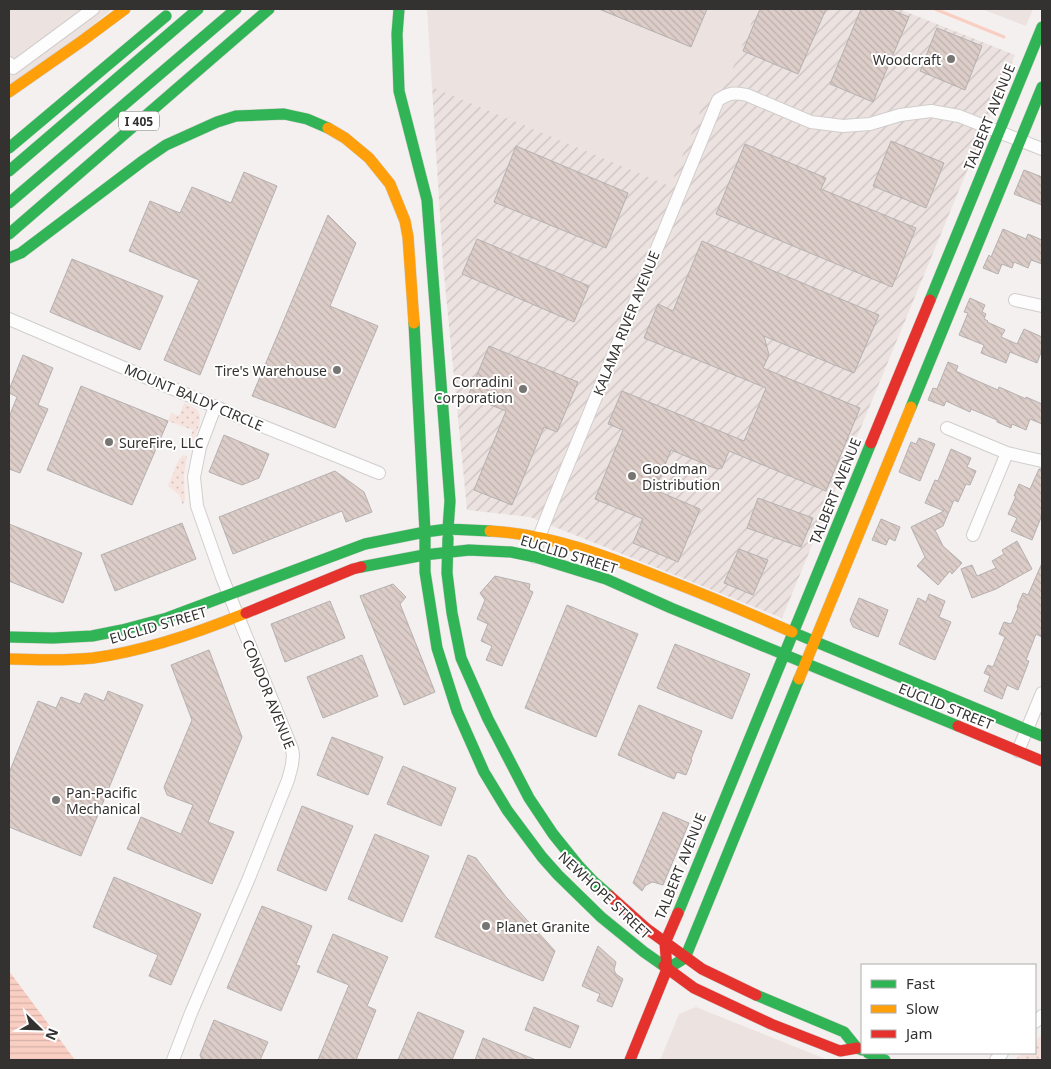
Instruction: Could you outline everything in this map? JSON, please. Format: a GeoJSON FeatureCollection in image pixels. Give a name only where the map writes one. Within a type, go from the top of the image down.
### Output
{"type":"FeatureCollection","features":[{"type":"Feature","properties":{"kind":"main road"},"geometry":{"type":"LineString","coordinates":[[9,92],[125,9]]}},
{"type":"Feature","properties":{"kind":"main road"},"geometry":{"type":"LineString","coordinates":[[9,148],[175,9]]}},
{"type":"Feature","properties":{"kind":"main road"},"geometry":{"type":"LineString","coordinates":[[9,171],[198,9]]}},
{"type":"Feature","properties":{"kind":"main road"},"geometry":{"type":"LineString","coordinates":[[9,203],[236,9]]}},
{"type":"Feature","properties":{"kind":"main road","name":"I 405"},"geometry":{"type":"LineString","coordinates":[[9,234],[269,9]]}},
{"type":"Feature","properties":{"kind":"main road","name":"NEWHOPE STREET"},"geometry":{"type":"LineString","coordinates":[[399,9],[397,34],[399,91],[428,209],[450,501],[447,573],[452,613],[461,658],[488,720],[529,798],[553,834],[578,865],[608,894],[664,943],[702,969],[767,1000],[844,1032],[861,1049]]}},
{"type":"Feature","properties":{"kind":"main road","name":"TALBERT AVENUE"},"geometry":{"type":"LineString","coordinates":[[630,1060],[667,969],[664,943],[783,655],[1004,133],[1042,27]]}},
{"type":"Feature","properties":{"kind":"main road"},"geometry":{"type":"LineString","coordinates":[[667,969],[685,958],[1042,87]]}},
{"type":"Feature","properties":{"kind":"main road","name":"NEWHOPE STREET"},"geometry":{"type":"LineString","coordinates":[[9,258],[22,253],[166,145],[217,122],[236,116],[284,114],[307,119],[345,138],[369,158],[390,184],[405,221],[413,299],[425,572],[431,615],[438,648],[457,711],[484,772],[507,810],[558,875],[601,917],[667,969],[694,988],[771,1024],[840,1051],[861,1050]]}},
{"type":"Feature","properties":{"kind":"main road","name":"EUCLID STREET"},"geometry":{"type":"LineString","coordinates":[[9,637],[54,638],[92,636],[168,618],[365,544],[448,529],[506,532],[539,536],[612,558],[1042,736]]}},
{"type":"Feature","properties":{"kind":"main road","name":"EUCLID STREET"},"geometry":{"type":"LineString","coordinates":[[9,659],[55,660],[91,658],[129,652],[238,616],[353,568],[448,552],[470,550],[511,552],[535,557],[606,579],[671,608],[1042,762]]}},
{"type":"Feature","properties":{"kind":"main road","name":"NEWHOPE STREET"},"geometry":{"type":"LineString","coordinates":[[871,1054],[885,1060]]}},
{"type":"Feature","properties":{"kind":"street"},"geometry":{"type":"LineString","coordinates":[[11,65],[93,9]]}},
{"type":"Feature","properties":{"kind":"street","name":"KALAMA RIVER AVENUE"},"geometry":{"type":"LineString","coordinates":[[535,557],[539,536],[718,100],[727,94],[737,92],[811,122],[843,126],[870,124],[900,114],[931,111],[959,116],[1004,133]]}},
{"type":"Feature","properties":{"kind":"street"},"geometry":{"type":"LineString","coordinates":[[1004,133],[1042,149]]}},
{"type":"Feature","properties":{"kind":"street"},"geometry":{"type":"LineString","coordinates":[[1016,300],[1042,306]]}},
{"type":"Feature","properties":{"kind":"street","name":"MOUNT BALDY CIRCLE"},"geometry":{"type":"LineString","coordinates":[[9,320],[379,474]]}},
{"type":"Feature","properties":{"kind":"street","name":"CONDOR AVENUE"},"geometry":{"type":"LineString","coordinates":[[173,1060],[249,878],[292,766],[294,755],[229,594],[197,506],[194,476],[200,447],[215,407]]}},
{"type":"Feature","properties":{"kind":"street"},"geometry":{"type":"LineString","coordinates":[[947,428],[1007,453],[1042,461]]}},
{"type":"Feature","properties":{"kind":"street"},"geometry":{"type":"LineString","coordinates":[[973,535],[1007,453]]}},
{"type":"Feature","properties":{"kind":"street"},"geometry":{"type":"LineString","coordinates":[[1018,751],[1042,693]]}},
{"type":"Feature","properties":{"kind":"shaded area"},"geometry":{"type":"Polygon","coordinates":[[[9,9],[112,9],[9,95],[9,9]]]}},
{"type":"Feature","properties":{"kind":"shaded area"},"geometry":{"type":"Polygon","coordinates":[[[427,9],[757,9],[729,77],[704,102],[670,186],[432,87],[427,9]]]}},
{"type":"Feature","properties":{"kind":"shaded area"},"geometry":{"type":"Polygon","coordinates":[[[757,9],[899,9],[1015,55],[782,618],[530,517],[467,510],[443,264],[432,87],[670,186],[704,102],[729,77],[757,9]]]}},
{"type":"Feature","properties":{"kind":"shaded area"},"geometry":{"type":"Polygon","coordinates":[[[982,9],[1033,9],[1026,26],[982,9]]]}},
{"type":"Feature","properties":{"kind":"shaded area"},"geometry":{"type":"Polygon","coordinates":[[[184,403],[195,408],[200,415],[193,442],[189,440],[193,430],[168,421],[171,413],[179,416],[184,403]]]}},
{"type":"Feature","properties":{"kind":"shaded area"},"geometry":{"type":"Polygon","coordinates":[[[183,455],[187,456],[184,476],[185,500],[183,505],[179,495],[168,486],[178,461],[183,455]]]}},
{"type":"Feature","properties":{"kind":"shaded area"},"geometry":{"type":"Polygon","coordinates":[[[9,971],[75,1060],[9,1060],[9,971]]]}},
{"type":"Feature","properties":{"kind":"shaded area"},"geometry":{"type":"Polygon","coordinates":[[[696,1007],[828,1060],[660,1060],[679,1014],[696,1007]]]}},
{"type":"Feature","properties":{"kind":"shaded area"},"geometry":{"type":"Polygon","coordinates":[[[1042,1035],[1042,1060],[1015,1060],[1021,1054],[1036,1054],[1036,1040],[1042,1035]]]}},
{"type":"Feature","properties":{"kind":"building"},"geometry":{"type":"Polygon","coordinates":[[[599,9],[707,9],[691,47],[599,9]]]}},
{"type":"Feature","properties":{"kind":"building"},"geometry":{"type":"Polygon","coordinates":[[[760,9],[826,9],[798,74],[743,51],[760,9]]]}},
{"type":"Feature","properties":{"kind":"building"},"geometry":{"type":"Polygon","coordinates":[[[861,9],[889,9],[909,17],[873,102],[830,84],[861,9]]]}},
{"type":"Feature","properties":{"kind":"building","name":"Woodcraft"},"geometry":{"type":"Polygon","coordinates":[[[937,28],[982,46],[965,90],[920,71],[937,28]]]}},
{"type":"Feature","properties":{"kind":"building"},"geometry":{"type":"Polygon","coordinates":[[[891,141],[944,163],[926,208],[873,186],[891,141]]]}},
{"type":"Feature","properties":{"kind":"building"},"geometry":{"type":"Polygon","coordinates":[[[745,144],[826,178],[821,189],[916,228],[892,287],[716,214],[745,144]]]}},
{"type":"Feature","properties":{"kind":"building"},"geometry":{"type":"Polygon","coordinates":[[[516,146],[628,193],[606,248],[494,202],[516,146]]]}},
{"type":"Feature","properties":{"kind":"building"},"geometry":{"type":"Polygon","coordinates":[[[1024,170],[1042,177],[1042,205],[1014,194],[1024,170]]]}},
{"type":"Feature","properties":{"kind":"building"},"geometry":{"type":"Polygon","coordinates":[[[244,172],[277,186],[200,375],[164,360],[199,280],[129,251],[150,201],[180,213],[192,187],[231,203],[244,172]]]}},
{"type":"Feature","properties":{"kind":"building"},"geometry":{"type":"Polygon","coordinates":[[[328,215],[356,243],[330,306],[378,326],[335,428],[252,396],[328,215]]]}},
{"type":"Feature","properties":{"kind":"building"},"geometry":{"type":"Polygon","coordinates":[[[1003,229],[1026,239],[1028,234],[1042,240],[1042,264],[1031,260],[1028,268],[1014,262],[1012,268],[1002,264],[998,274],[983,268],[989,255],[991,257],[1003,229]]]}},
{"type":"Feature","properties":{"kind":"building"},"geometry":{"type":"Polygon","coordinates":[[[477,239],[589,286],[574,322],[462,274],[477,239]]]}},
{"type":"Feature","properties":{"kind":"building"},"geometry":{"type":"Polygon","coordinates":[[[702,241],[879,315],[854,373],[764,336],[769,355],[763,368],[860,408],[826,491],[729,451],[722,468],[717,469],[671,450],[655,490],[700,509],[678,562],[633,543],[643,519],[595,499],[623,430],[608,424],[622,391],[744,441],[766,388],[644,338],[658,304],[673,311],[702,241]]]}},
{"type":"Feature","properties":{"kind":"building"},"geometry":{"type":"Polygon","coordinates":[[[72,259],[163,296],[140,350],[50,312],[72,259]]]}},
{"type":"Feature","properties":{"kind":"building"},"geometry":{"type":"Polygon","coordinates":[[[970,298],[985,305],[982,312],[986,314],[984,319],[987,322],[1005,330],[1001,337],[1017,344],[1024,329],[1042,337],[1042,350],[1037,363],[1010,352],[1006,363],[981,353],[984,345],[959,335],[968,313],[964,312],[970,298]]]}},
{"type":"Feature","properties":{"kind":"building"},"geometry":{"type":"Polygon","coordinates":[[[489,346],[578,382],[557,432],[544,427],[512,505],[474,490],[506,411],[468,396],[489,346]]]}},
{"type":"Feature","properties":{"kind":"building"},"geometry":{"type":"Polygon","coordinates":[[[23,355],[53,368],[38,405],[48,409],[20,473],[9,469],[9,417],[17,397],[9,393],[9,390],[23,355]]]}},
{"type":"Feature","properties":{"kind":"building"},"geometry":{"type":"Polygon","coordinates":[[[948,362],[958,366],[956,371],[966,376],[998,390],[999,387],[1042,404],[1042,424],[1030,419],[1026,430],[1012,424],[1011,428],[971,409],[970,412],[946,401],[944,406],[928,400],[933,388],[937,389],[948,362]]]}},
{"type":"Feature","properties":{"kind":"building","name":"SureFire, LLC"},"geometry":{"type":"Polygon","coordinates":[[[81,386],[168,421],[132,505],[47,470],[81,386]]]}},
{"type":"Feature","properties":{"kind":"building"},"geometry":{"type":"Polygon","coordinates":[[[224,435],[269,454],[259,478],[242,485],[209,472],[224,435]]]}},
{"type":"Feature","properties":{"kind":"building"},"geometry":{"type":"Polygon","coordinates":[[[919,438],[935,444],[920,481],[899,472],[911,442],[916,444],[919,438]]]}},
{"type":"Feature","properties":{"kind":"building"},"geometry":{"type":"Polygon","coordinates":[[[951,449],[971,458],[967,467],[976,471],[970,485],[966,484],[958,502],[954,500],[943,526],[935,530],[943,546],[962,563],[952,574],[950,571],[938,585],[917,566],[925,557],[911,527],[944,511],[925,503],[935,480],[938,481],[951,449]]]}},
{"type":"Feature","properties":{"kind":"building"},"geometry":{"type":"Polygon","coordinates":[[[1039,469],[1042,469],[1042,515],[1032,540],[1011,531],[1017,518],[1008,514],[1019,484],[1030,489],[1039,469]]]}},
{"type":"Feature","properties":{"kind":"building"},"geometry":{"type":"Polygon","coordinates":[[[335,471],[364,492],[372,512],[346,522],[342,511],[233,554],[219,517],[335,471]]]}},
{"type":"Feature","properties":{"kind":"building"},"geometry":{"type":"Polygon","coordinates":[[[758,498],[813,518],[801,547],[747,528],[758,498]]]}},
{"type":"Feature","properties":{"kind":"building"},"geometry":{"type":"Polygon","coordinates":[[[881,519],[900,527],[895,541],[889,538],[886,545],[872,540],[881,519]]]}},
{"type":"Feature","properties":{"kind":"building"},"geometry":{"type":"Polygon","coordinates":[[[182,523],[196,559],[115,591],[101,555],[182,523]]]}},
{"type":"Feature","properties":{"kind":"building"},"geometry":{"type":"Polygon","coordinates":[[[9,524],[82,553],[63,603],[9,581],[9,524]]]}},
{"type":"Feature","properties":{"kind":"building"},"geometry":{"type":"Polygon","coordinates":[[[1017,541],[1032,569],[996,589],[972,598],[961,569],[972,565],[977,576],[996,568],[992,561],[1004,554],[1002,550],[1017,541]]]}},
{"type":"Feature","properties":{"kind":"building"},"geometry":{"type":"Polygon","coordinates":[[[739,549],[768,560],[753,595],[724,583],[739,549]]]}},
{"type":"Feature","properties":{"kind":"building"},"geometry":{"type":"Polygon","coordinates":[[[1042,563],[1042,637],[1036,634],[1026,660],[1029,661],[1018,690],[1007,685],[1002,699],[984,691],[990,676],[984,673],[988,665],[993,667],[1005,637],[999,634],[1004,622],[1011,624],[1023,593],[1028,595],[1042,563]]]}},
{"type":"Feature","properties":{"kind":"building"},"geometry":{"type":"Polygon","coordinates":[[[495,576],[530,584],[529,590],[533,592],[502,666],[486,660],[492,646],[481,641],[488,624],[477,619],[485,600],[480,593],[495,576]]]}},
{"type":"Feature","properties":{"kind":"building"},"geometry":{"type":"Polygon","coordinates":[[[393,584],[406,597],[400,604],[435,692],[404,705],[360,596],[393,584]]]}},
{"type":"Feature","properties":{"kind":"building"},"geometry":{"type":"Polygon","coordinates":[[[929,594],[945,601],[939,617],[951,622],[935,660],[899,644],[918,598],[926,602],[929,594]]]}},
{"type":"Feature","properties":{"kind":"building"},"geometry":{"type":"Polygon","coordinates":[[[859,598],[888,610],[878,637],[853,627],[850,620],[859,598]]]}},
{"type":"Feature","properties":{"kind":"building"},"geometry":{"type":"Polygon","coordinates":[[[330,601],[345,638],[285,662],[271,624],[330,601]]]}},
{"type":"Feature","properties":{"kind":"building"},"geometry":{"type":"Polygon","coordinates":[[[567,605],[638,634],[596,737],[525,708],[567,605]]]}},
{"type":"Feature","properties":{"kind":"building"},"geometry":{"type":"Polygon","coordinates":[[[675,644],[750,674],[732,719],[657,688],[675,644]]]}},
{"type":"Feature","properties":{"kind":"building"},"geometry":{"type":"Polygon","coordinates":[[[209,650],[242,737],[208,822],[234,832],[212,884],[127,849],[141,817],[181,834],[193,805],[167,795],[164,787],[192,720],[171,665],[209,650]]]}},
{"type":"Feature","properties":{"kind":"building"},"geometry":{"type":"Polygon","coordinates":[[[362,655],[378,696],[323,718],[307,677],[362,655]]]}},
{"type":"Feature","properties":{"kind":"building","name":"Pan-Pacific Mechanical"},"geometry":{"type":"Polygon","coordinates":[[[108,691],[143,705],[81,856],[9,827],[9,773],[38,701],[56,708],[61,697],[80,704],[85,693],[104,701],[108,691]]]}},
{"type":"Feature","properties":{"kind":"building"},"geometry":{"type":"Polygon","coordinates":[[[639,705],[702,731],[686,775],[677,772],[674,779],[618,755],[639,705]]]}},
{"type":"Feature","properties":{"kind":"building"},"geometry":{"type":"Polygon","coordinates":[[[332,737],[383,757],[368,795],[317,775],[332,737]]]}},
{"type":"Feature","properties":{"kind":"building"},"geometry":{"type":"Polygon","coordinates":[[[403,766],[456,788],[441,826],[387,804],[403,766]]]}},
{"type":"Feature","properties":{"kind":"building"},"geometry":{"type":"Polygon","coordinates":[[[302,806],[353,826],[326,891],[277,870],[302,806]]]}},
{"type":"Feature","properties":{"kind":"building"},"geometry":{"type":"Polygon","coordinates":[[[663,812],[689,823],[663,885],[653,882],[645,886],[642,891],[633,883],[663,812]]]}},
{"type":"Feature","properties":{"kind":"building"},"geometry":{"type":"Polygon","coordinates":[[[375,834],[429,856],[402,922],[348,899],[375,834]]]}},
{"type":"Feature","properties":{"kind":"building","name":"Planet Granite"},"geometry":{"type":"Polygon","coordinates":[[[468,855],[476,858],[506,897],[555,951],[543,981],[435,937],[468,855]]]}},
{"type":"Feature","properties":{"kind":"building"},"geometry":{"type":"Polygon","coordinates":[[[114,877],[201,914],[171,985],[149,976],[158,955],[93,927],[114,877]]]}},
{"type":"Feature","properties":{"kind":"building"},"geometry":{"type":"Polygon","coordinates":[[[262,906],[312,926],[296,965],[300,966],[281,1011],[227,988],[262,906]]]}},
{"type":"Feature","properties":{"kind":"building"},"geometry":{"type":"Polygon","coordinates":[[[333,934],[388,957],[367,1006],[376,1010],[356,1060],[318,1060],[349,985],[317,972],[333,934]]]}},
{"type":"Feature","properties":{"kind":"building"},"geometry":{"type":"Polygon","coordinates":[[[598,946],[616,962],[614,970],[623,979],[612,1007],[597,1001],[600,994],[582,986],[598,946]]]}},
{"type":"Feature","properties":{"kind":"building"},"geometry":{"type":"Polygon","coordinates":[[[534,1007],[579,1026],[570,1048],[525,1030],[534,1007]]]}},
{"type":"Feature","properties":{"kind":"building"},"geometry":{"type":"Polygon","coordinates":[[[418,1012],[464,1031],[452,1060],[398,1060],[418,1012]]]}},
{"type":"Feature","properties":{"kind":"building"},"geometry":{"type":"Polygon","coordinates":[[[214,1020],[268,1042],[260,1060],[202,1060],[200,1055],[214,1020]]]}},
{"type":"Feature","properties":{"kind":"building"},"geometry":{"type":"Polygon","coordinates":[[[483,1038],[536,1060],[475,1060],[483,1038]]]}},
{"type":"Feature","properties":{"kind":"waterway"},"geometry":{"type":"LineString","coordinates":[[935,9],[1004,37]]}},
{"type":"Feature","properties":{"kind":"traffic: fast"},"geometry":{"type":"LineString","coordinates":[[9,171],[198,9]]}},
{"type":"Feature","properties":{"kind":"traffic: fast"},"geometry":{"type":"LineString","coordinates":[[9,203],[236,9]]}},
{"type":"Feature","properties":{"kind":"traffic: fast"},"geometry":{"type":"LineString","coordinates":[[9,234],[269,9]]}},
{"type":"Feature","properties":{"kind":"traffic: fast"},"geometry":{"type":"LineString","coordinates":[[399,9],[397,34],[399,91],[427,200],[450,501],[448,529]]}},
{"type":"Feature","properties":{"kind":"traffic: fast"},"geometry":{"type":"LineString","coordinates":[[9,148],[166,16]]}},
{"type":"Feature","properties":{"kind":"traffic: fast"},"geometry":{"type":"LineString","coordinates":[[930,300],[1042,27]]}},
{"type":"Feature","properties":{"kind":"traffic: fast"},"geometry":{"type":"LineString","coordinates":[[911,407],[1042,87]]}},
{"type":"Feature","properties":{"kind":"traffic: fast"},"geometry":{"type":"LineString","coordinates":[[9,258],[21,253],[166,145],[217,122],[236,116],[284,114],[307,119],[328,128]]}},
{"type":"Feature","properties":{"kind":"traffic: fast"},"geometry":{"type":"LineString","coordinates":[[414,323],[425,532]]}},
{"type":"Feature","properties":{"kind":"traffic: fast"},"geometry":{"type":"LineString","coordinates":[[678,913],[871,443]]}},
{"type":"Feature","properties":{"kind":"traffic: fast"},"geometry":{"type":"LineString","coordinates":[[9,637],[53,638],[92,636],[122,630],[167,618],[365,544],[448,529],[490,531]]}},
{"type":"Feature","properties":{"kind":"traffic: fast"},"geometry":{"type":"LineString","coordinates":[[425,532],[425,572],[437,648],[457,711],[484,772],[507,810],[558,875],[601,917],[664,966]]}},
{"type":"Feature","properties":{"kind":"traffic: fast"},"geometry":{"type":"LineString","coordinates":[[448,538],[447,573],[452,613],[461,658],[488,719],[529,798],[553,834],[578,865],[610,896]]}},
{"type":"Feature","properties":{"kind":"traffic: fast"},"geometry":{"type":"LineString","coordinates":[[361,567],[424,555],[469,550],[511,552],[535,557],[606,579],[671,608],[958,726]]}},
{"type":"Feature","properties":{"kind":"traffic: fast"},"geometry":{"type":"LineString","coordinates":[[792,632],[1042,736]]}},
{"type":"Feature","properties":{"kind":"traffic: fast"},"geometry":{"type":"LineString","coordinates":[[667,969],[685,958],[799,679]]}},
{"type":"Feature","properties":{"kind":"traffic: fast"},"geometry":{"type":"LineString","coordinates":[[756,995],[844,1032],[857,1048],[861,1050]]}},
{"type":"Feature","properties":{"kind":"traffic: fast"},"geometry":{"type":"LineString","coordinates":[[870,1054],[885,1060]]}},
{"type":"Feature","properties":{"kind":"traffic: slow"},"geometry":{"type":"LineString","coordinates":[[9,92],[125,9]]}},
{"type":"Feature","properties":{"kind":"traffic: slow"},"geometry":{"type":"LineString","coordinates":[[328,128],[345,138],[369,158],[390,184],[405,221],[408,237],[414,323]]}},
{"type":"Feature","properties":{"kind":"traffic: slow"},"geometry":{"type":"LineString","coordinates":[[799,679],[911,407]]}},
{"type":"Feature","properties":{"kind":"traffic: slow"},"geometry":{"type":"LineString","coordinates":[[490,531],[556,541],[599,554],[695,591],[792,632]]}},
{"type":"Feature","properties":{"kind":"traffic: slow"},"geometry":{"type":"LineString","coordinates":[[9,659],[72,660],[112,655],[171,640],[246,613]]}},
{"type":"Feature","properties":{"kind":"traffic: jam"},"geometry":{"type":"LineString","coordinates":[[871,443],[930,300]]}},
{"type":"Feature","properties":{"kind":"traffic: jam"},"geometry":{"type":"LineString","coordinates":[[246,613],[361,567]]}},
{"type":"Feature","properties":{"kind":"traffic: jam"},"geometry":{"type":"LineString","coordinates":[[958,726],[1042,761]]}},
{"type":"Feature","properties":{"kind":"traffic: jam"},"geometry":{"type":"LineString","coordinates":[[610,896],[647,929],[702,969],[756,995]]}},
{"type":"Feature","properties":{"kind":"traffic: jam"},"geometry":{"type":"LineString","coordinates":[[630,1060],[667,969],[665,943],[678,913]]}},
{"type":"Feature","properties":{"kind":"traffic: jam"},"geometry":{"type":"LineString","coordinates":[[664,966],[694,988],[771,1024],[840,1051],[857,1048]]}},
{"type":"Feature","properties":{"kind":"place","name":"Woodcraft"},"geometry":{"type":"Point","coordinates":[951,59]}},
{"type":"Feature","properties":{"kind":"place","name":"Tire's Warehouse"},"geometry":{"type":"Point","coordinates":[337,370]}},
{"type":"Feature","properties":{"kind":"place","name":"Corradini Corporation"},"geometry":{"type":"Point","coordinates":[523,389]}},
{"type":"Feature","properties":{"kind":"place","name":"SureFire, LLC"},"geometry":{"type":"Point","coordinates":[109,442]}},
{"type":"Feature","properties":{"kind":"place","name":"Goodman Distribution"},"geometry":{"type":"Point","coordinates":[632,476]}},
{"type":"Feature","properties":{"kind":"place","name":"Pan-Pacific Mechanical"},"geometry":{"type":"Point","coordinates":[56,800]}},
{"type":"Feature","properties":{"kind":"place","name":"Planet Granite"},"geometry":{"type":"Point","coordinates":[486,926]}}]}
